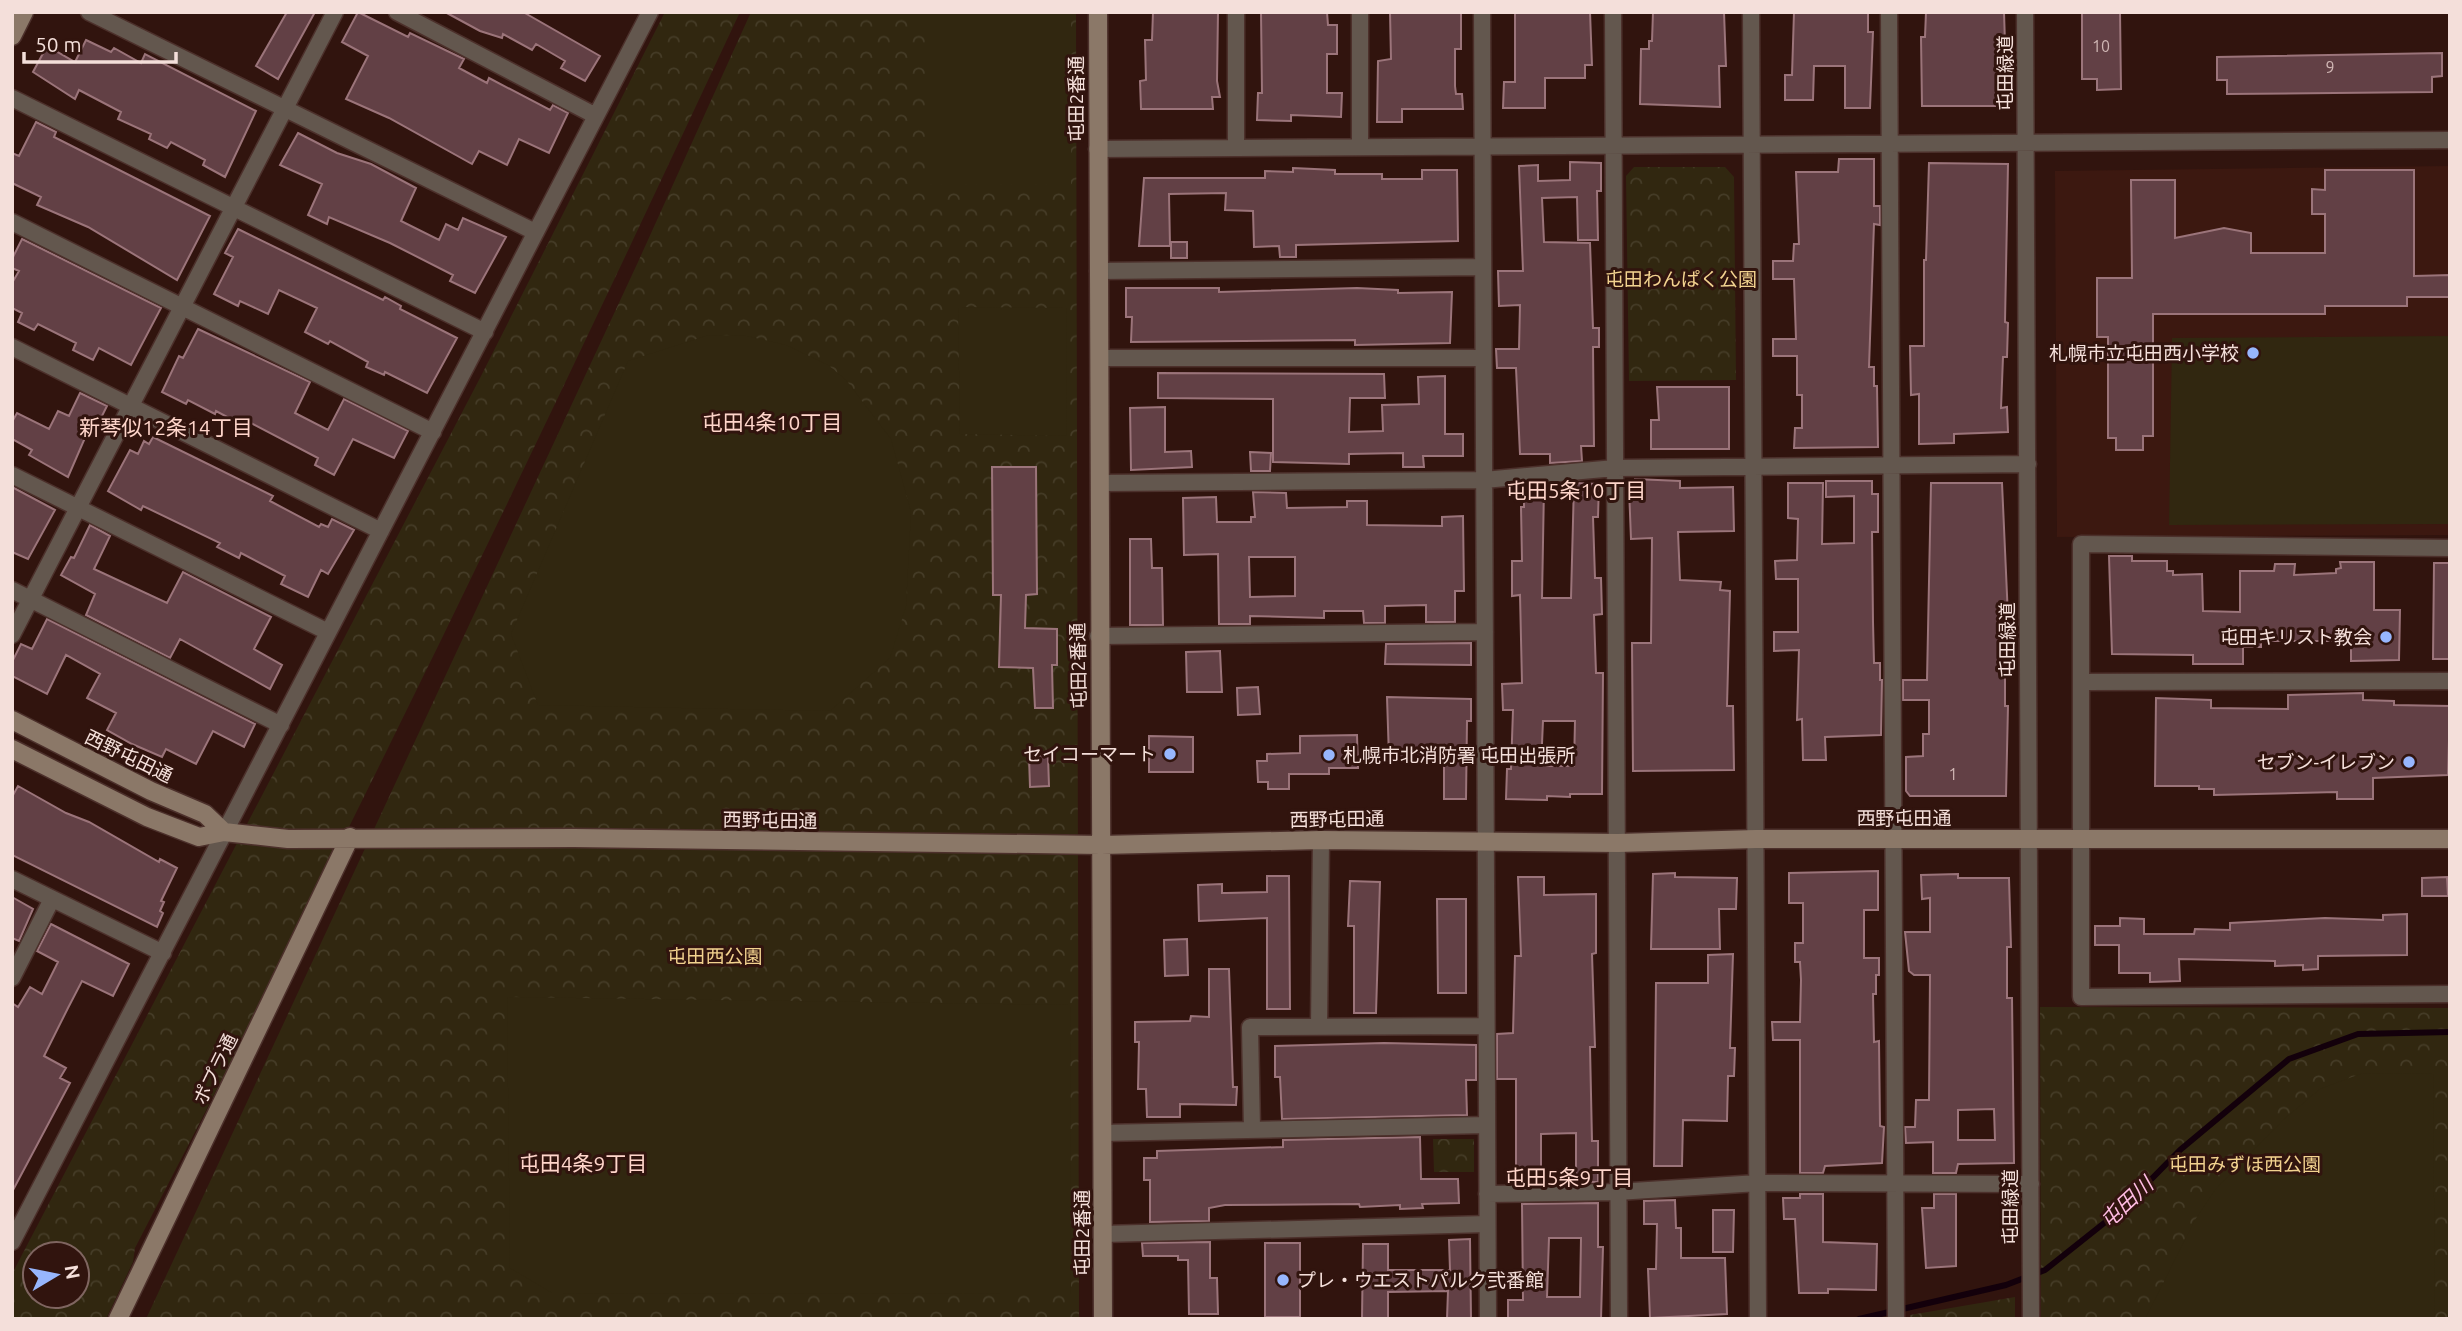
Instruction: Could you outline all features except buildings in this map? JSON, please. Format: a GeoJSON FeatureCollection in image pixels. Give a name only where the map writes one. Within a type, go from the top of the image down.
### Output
{"type":"FeatureCollection","features":[{"type":"Feature","properties":{"kind":"street"},"geometry":{"type":"LineString","coordinates":[[12,36],[24,12]]}},
{"type":"Feature","properties":{"kind":"street"},"geometry":{"type":"LineString","coordinates":[[89,12],[535,232]]}},
{"type":"Feature","properties":{"kind":"street"},"geometry":{"type":"LineString","coordinates":[[12,635],[335,12]]}},
{"type":"Feature","properties":{"kind":"street"},"geometry":{"type":"LineString","coordinates":[[397,12],[596,116]]}},
{"type":"Feature","properties":{"kind":"street"},"geometry":{"type":"LineString","coordinates":[[12,1242],[650,12]]}},
{"type":"Feature","properties":{"kind":"street","name":"屯田2番通"},"geometry":{"type":"LineString","coordinates":[[1098,12],[1101,483],[1098,636],[1103,1319]]}},
{"type":"Feature","properties":{"kind":"street"},"geometry":{"type":"LineString","coordinates":[[1236,12],[1236,147]]}},
{"type":"Feature","properties":{"kind":"street"},"geometry":{"type":"LineString","coordinates":[[1360,12],[1360,146]]}},
{"type":"Feature","properties":{"kind":"street"},"geometry":{"type":"LineString","coordinates":[[1482,12],[1488,1319]]}},
{"type":"Feature","properties":{"kind":"street"},"geometry":{"type":"LineString","coordinates":[[1613,12],[1619,1319]]}},
{"type":"Feature","properties":{"kind":"street"},"geometry":{"type":"LineString","coordinates":[[1751,12],[1758,1316]]}},
{"type":"Feature","properties":{"kind":"street"},"geometry":{"type":"LineString","coordinates":[[1889,12],[1896,1319]]}},
{"type":"Feature","properties":{"kind":"street","name":"屯田緑道"},"geometry":{"type":"LineString","coordinates":[[2025,12],[2031,1319]]}},
{"type":"Feature","properties":{"kind":"street"},"geometry":{"type":"LineString","coordinates":[[12,98],[485,332]]}},
{"type":"Feature","properties":{"kind":"street"},"geometry":{"type":"LineString","coordinates":[[1097,149],[2450,141]]}},
{"type":"Feature","properties":{"kind":"street"},"geometry":{"type":"LineString","coordinates":[[12,222],[433,432]]}},
{"type":"Feature","properties":{"kind":"street"},"geometry":{"type":"LineString","coordinates":[[1098,271],[1483,267]]}},
{"type":"Feature","properties":{"kind":"street"},"geometry":{"type":"LineString","coordinates":[[12,347],[381,531]]}},
{"type":"Feature","properties":{"kind":"street"},"geometry":{"type":"LineString","coordinates":[[1100,358],[1483,358]]}},
{"type":"Feature","properties":{"kind":"street"},"geometry":{"type":"LineString","coordinates":[[1101,483],[1484,480],[1615,468],[2028,464]]}},
{"type":"Feature","properties":{"kind":"street"},"geometry":{"type":"LineString","coordinates":[[12,475],[328,632]]}},
{"type":"Feature","properties":{"kind":"street"},"geometry":{"type":"LineString","coordinates":[[2450,548],[2081,544],[2081,997],[2450,993]]}},
{"type":"Feature","properties":{"kind":"street"},"geometry":{"type":"LineString","coordinates":[[12,590],[281,725]]}},
{"type":"Feature","properties":{"kind":"street"},"geometry":{"type":"LineString","coordinates":[[1098,636],[1485,632]]}},
{"type":"Feature","properties":{"kind":"street"},"geometry":{"type":"LineString","coordinates":[[2081,682],[2450,681]]}},
{"type":"Feature","properties":{"kind":"street","name":"西野屯田通"},"geometry":{"type":"LineString","coordinates":[[12,720],[151,791],[205,814],[224,832]]}},
{"type":"Feature","properties":{"kind":"street","name":"西野屯田通"},"geometry":{"type":"LineString","coordinates":[[12,749],[148,817],[200,837],[224,832],[288,839],[350,837],[1101,845],[1485,839],[1618,843],[1756,839],[2450,839]]}},
{"type":"Feature","properties":{"kind":"street","name":"ポプラ通"},"geometry":{"type":"LineString","coordinates":[[118,1319],[350,837]]}},
{"type":"Feature","properties":{"kind":"street"},"geometry":{"type":"LineString","coordinates":[[1319,1027],[1321,840]]}},
{"type":"Feature","properties":{"kind":"street"},"geometry":{"type":"LineString","coordinates":[[12,879],[163,953]]}},
{"type":"Feature","properties":{"kind":"street"},"geometry":{"type":"LineString","coordinates":[[12,978],[52,899]]}},
{"type":"Feature","properties":{"kind":"street"},"geometry":{"type":"LineString","coordinates":[[1252,1129],[1250,1027],[1486,1026]]}},
{"type":"Feature","properties":{"kind":"street"},"geometry":{"type":"LineString","coordinates":[[1102,1133],[1487,1125]]}},
{"type":"Feature","properties":{"kind":"street"},"geometry":{"type":"LineString","coordinates":[[1487,1194],[1617,1192],[1758,1183],[2031,1184]]}},
{"type":"Feature","properties":{"kind":"street"},"geometry":{"type":"LineString","coordinates":[[1103,1234],[1487,1224]]}},
{"type":"Feature","properties":{"kind":"shaded area","name":"札幌市立屯田西小学校"},"geometry":{"type":"Polygon","coordinates":[[[2450,166],[2450,535],[2057,537],[2055,171],[2450,166]]]}},
{"type":"Feature","properties":{"kind":"green space"},"geometry":{"type":"Polygon","coordinates":[[[665,12],[740,12],[444,633],[292,942],[135,1248],[133,1262],[106,1319],[12,1319],[12,1274],[21,1257],[21,1310],[91,1310],[91,1240],[30,1240],[480,378],[665,12]]]}},
{"type":"Feature","properties":{"kind":"green space","name":"屯田西公園"},"geometry":{"type":"Polygon","coordinates":[[[751,12],[1076,12],[1079,1319],[146,1319],[638,262],[751,12]]]}},
{"type":"Feature","properties":{"kind":"green space"},"geometry":{"type":"Polygon","coordinates":[[[930,12],[1071,12],[1071,184],[930,184],[930,12]]]}},
{"type":"Feature","properties":{"kind":"green space","name":"屯田わんぱく公園"},"geometry":{"type":"Polygon","coordinates":[[[1634,167],[1725,167],[1734,177],[1736,380],[1629,381],[1626,176],[1634,167]]]}},
{"type":"Feature","properties":{"kind":"green space"},"geometry":{"type":"Polygon","coordinates":[[[958,307],[1066,308],[1067,436],[960,434],[958,307]]]}},
{"type":"Feature","properties":{"kind":"green space"},"geometry":{"type":"Polygon","coordinates":[[[709,335],[747,336],[786,345],[828,365],[846,380],[891,439],[911,512],[906,606],[890,658],[830,711],[538,705],[511,634],[628,361],[709,335]]]}},
{"type":"Feature","properties":{"kind":"green space"},"geometry":{"type":"Polygon","coordinates":[[[2450,336],[2450,524],[2169,525],[2172,338],[2450,336]]]}},
{"type":"Feature","properties":{"kind":"green space"},"geometry":{"type":"Polygon","coordinates":[[[507,997],[1070,1005],[1071,1294],[552,1293],[510,1268],[507,997]]]}},
{"type":"Feature","properties":{"kind":"green space","name":"屯田みずほ西公園"},"geometry":{"type":"Polygon","coordinates":[[[2040,1007],[2450,1008],[2450,1319],[2041,1319],[2040,1007]]]}},
{"type":"Feature","properties":{"kind":"green space"},"geometry":{"type":"Polygon","coordinates":[[[2363,1073],[2433,1074],[2435,1319],[2145,1319],[2195,1220],[2215,1190],[2283,1120],[2320,1089],[2363,1073]]]}},
{"type":"Feature","properties":{"kind":"green space"},"geometry":{"type":"Polygon","coordinates":[[[1433,1139],[1474,1139],[1474,1172],[1434,1172],[1433,1139]]]}},
{"type":"Feature","properties":{"kind":"green space"},"geometry":{"type":"Polygon","coordinates":[[[2015,1297],[2015,1319],[1910,1319],[1910,1315],[2015,1297]]]}},
{"type":"Feature","properties":{"kind":"waterway","name":"屯田川"},"geometry":{"type":"LineString","coordinates":[[1859,1319],[2006,1285],[2045,1270],[2123,1208],[2180,1150],[2289,1059],[2358,1034],[2450,1032]]}},
{"type":"Feature","properties":{"kind":"place","name":"札幌市立屯田西小学校"},"geometry":{"type":"Point","coordinates":[2253,353]}},
{"type":"Feature","properties":{"kind":"place","name":"屯田キリスト教会"},"geometry":{"type":"Point","coordinates":[2386,637]}},
{"type":"Feature","properties":{"kind":"place","name":"セイコーマート"},"geometry":{"type":"Point","coordinates":[1170,754]}},
{"type":"Feature","properties":{"kind":"place","name":"札幌市北消防署 屯田出張所"},"geometry":{"type":"Point","coordinates":[1329,755]}},
{"type":"Feature","properties":{"kind":"place","name":"セブン-イレブン"},"geometry":{"type":"Point","coordinates":[2409,762]}},
{"type":"Feature","properties":{"kind":"place","name":"プレ・ウエストパルク弐番館"},"geometry":{"type":"Point","coordinates":[1283,1280]}},
{"type":"Feature","properties":{"kind":"district","name":"屯田4条10丁目"},"geometry":{"type":"Point","coordinates":[772,422]}},
{"type":"Feature","properties":{"kind":"district","name":"新琴似12条14丁目"},"geometry":{"type":"Point","coordinates":[166,427]}},
{"type":"Feature","properties":{"kind":"district","name":"屯田5条10丁目"},"geometry":{"type":"Point","coordinates":[1576,490]}},
{"type":"Feature","properties":{"kind":"district","name":"屯田4条9丁目"},"geometry":{"type":"Point","coordinates":[583,1163]}},
{"type":"Feature","properties":{"kind":"district","name":"屯田5条9丁目"},"geometry":{"type":"Point","coordinates":[1569,1177]}}]}
